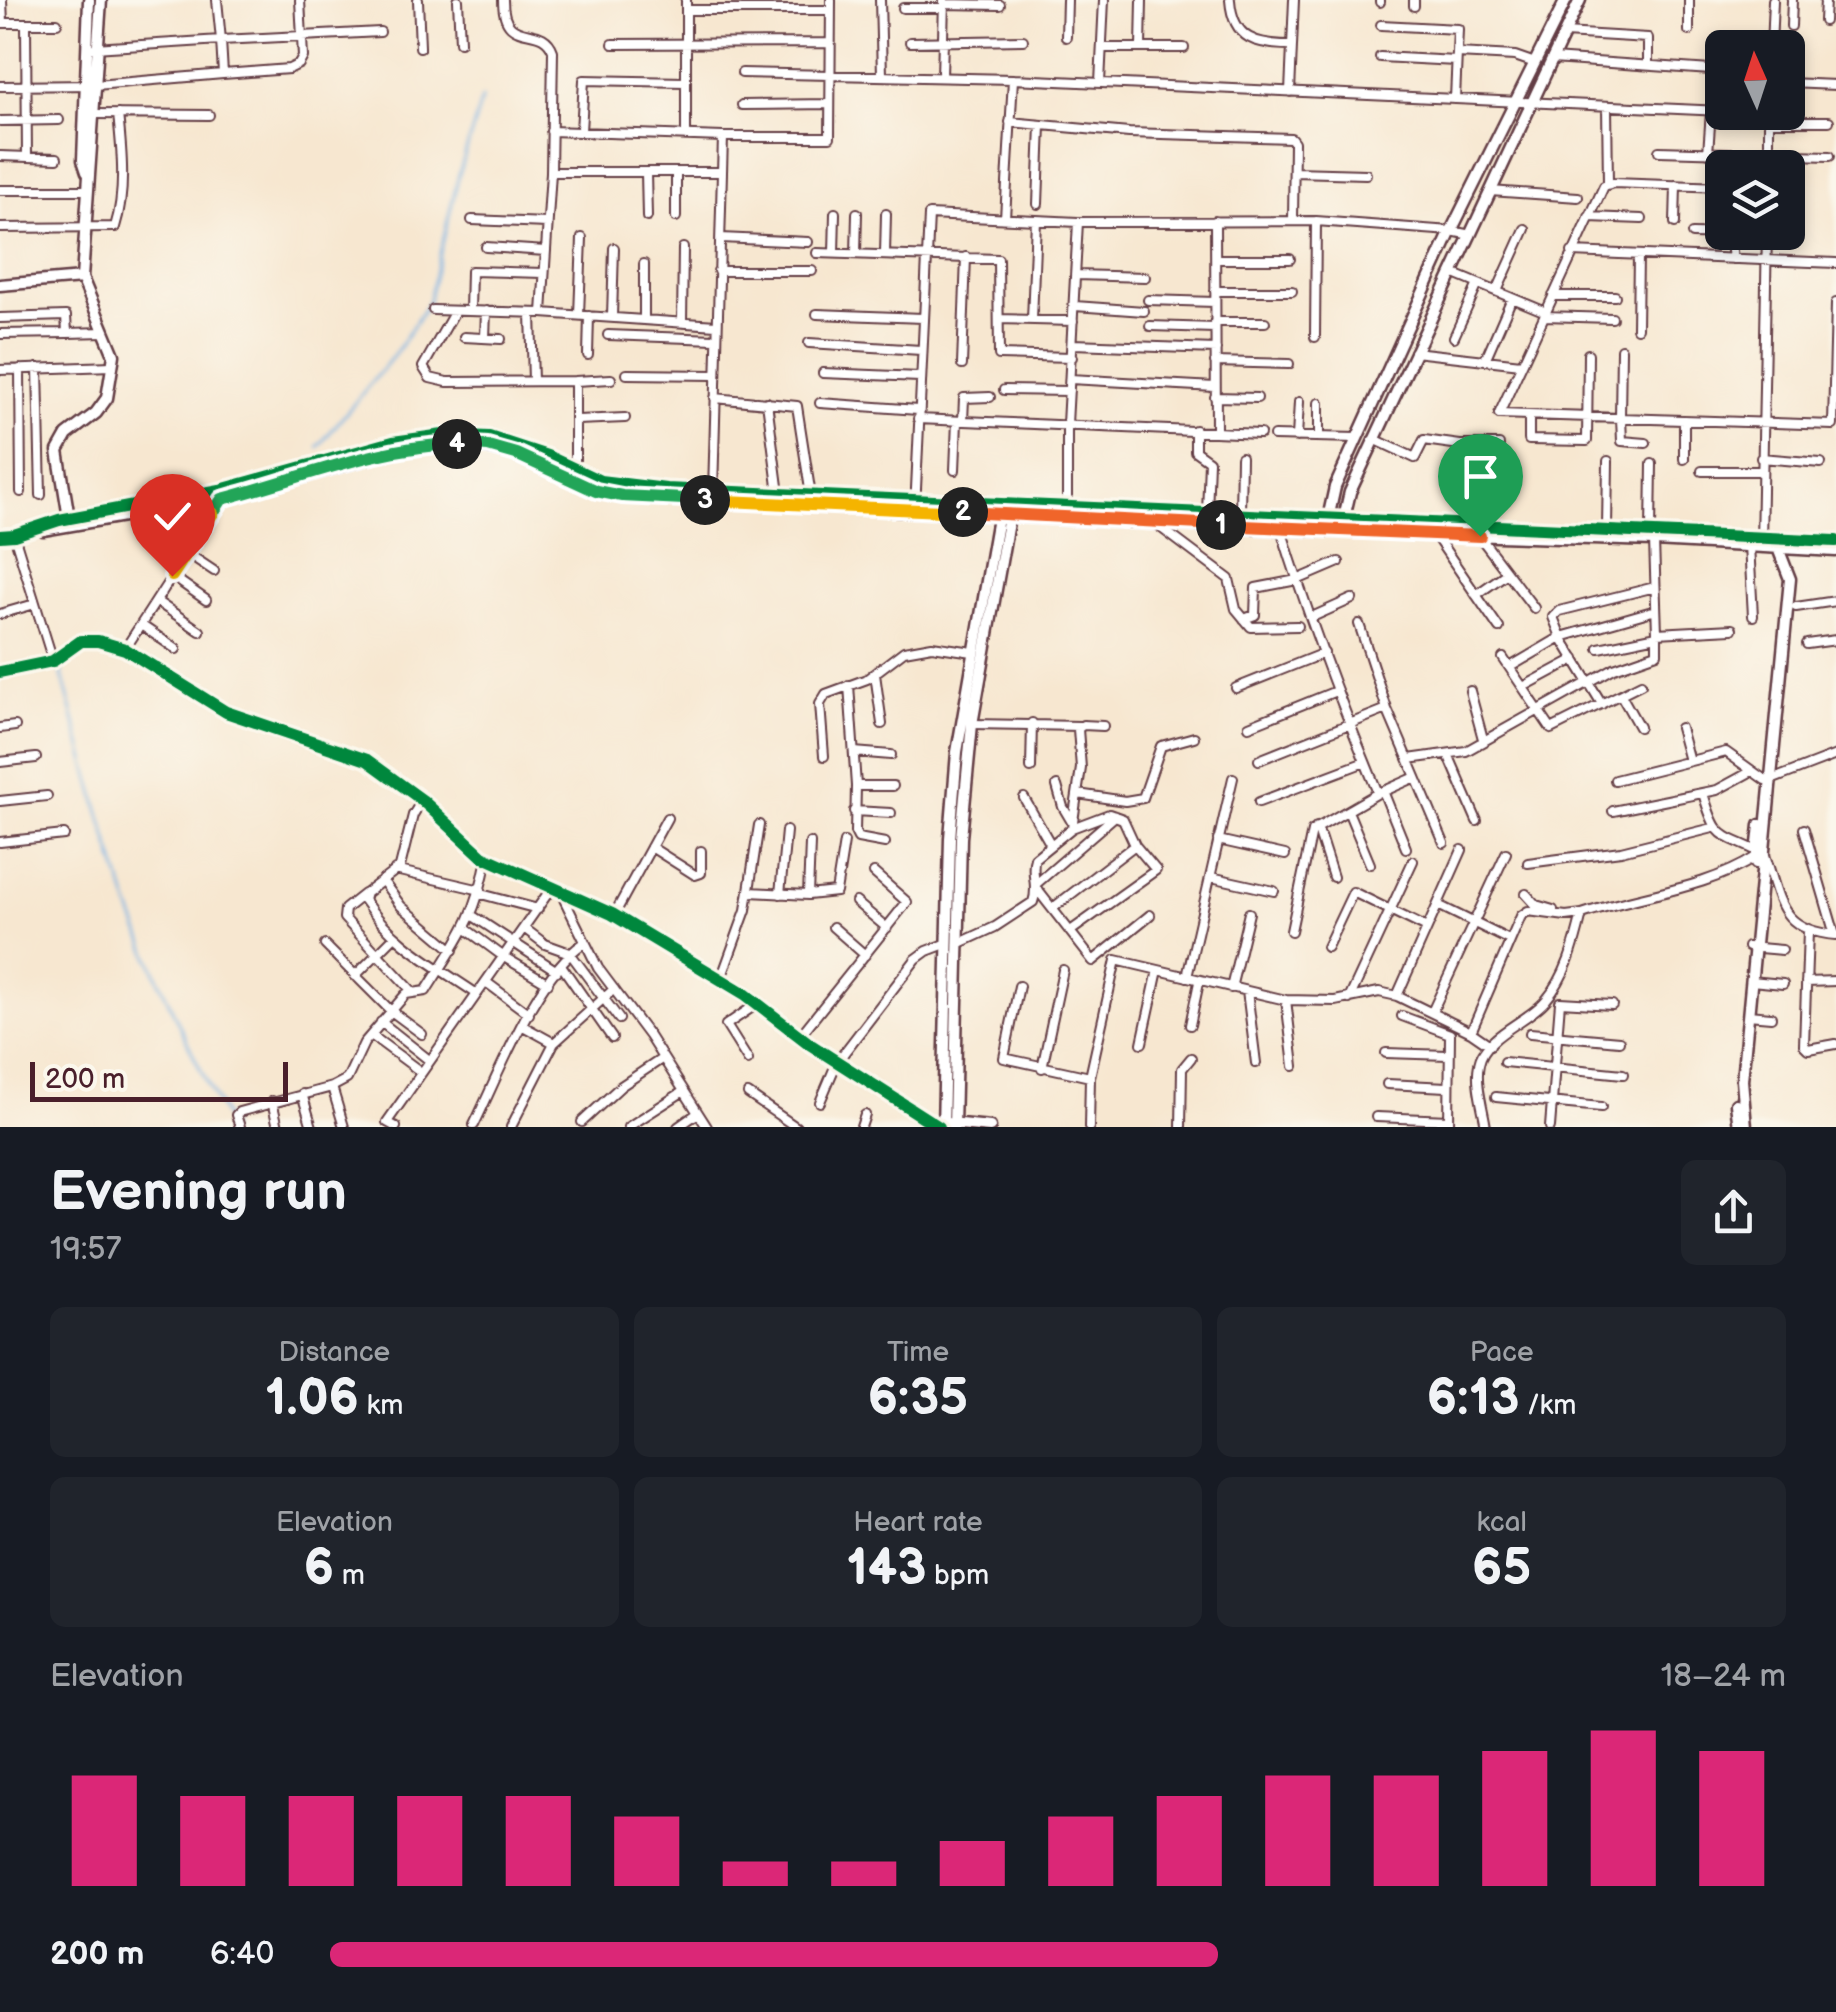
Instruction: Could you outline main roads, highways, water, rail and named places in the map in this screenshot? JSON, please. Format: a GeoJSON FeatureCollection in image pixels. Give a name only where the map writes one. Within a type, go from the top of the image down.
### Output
{"type":"FeatureCollection","features":[{"type":"Feature","properties":{"kind":"waterway"},"geometry":{"type":"LineString","coordinates":[[318,447],[394,355],[428,303],[482,98]]}},
{"type":"Feature","properties":{"kind":"waterway"},"geometry":{"type":"LineString","coordinates":[[60,667],[103,825],[134,918],[179,1024],[230,1127]]}}]}
